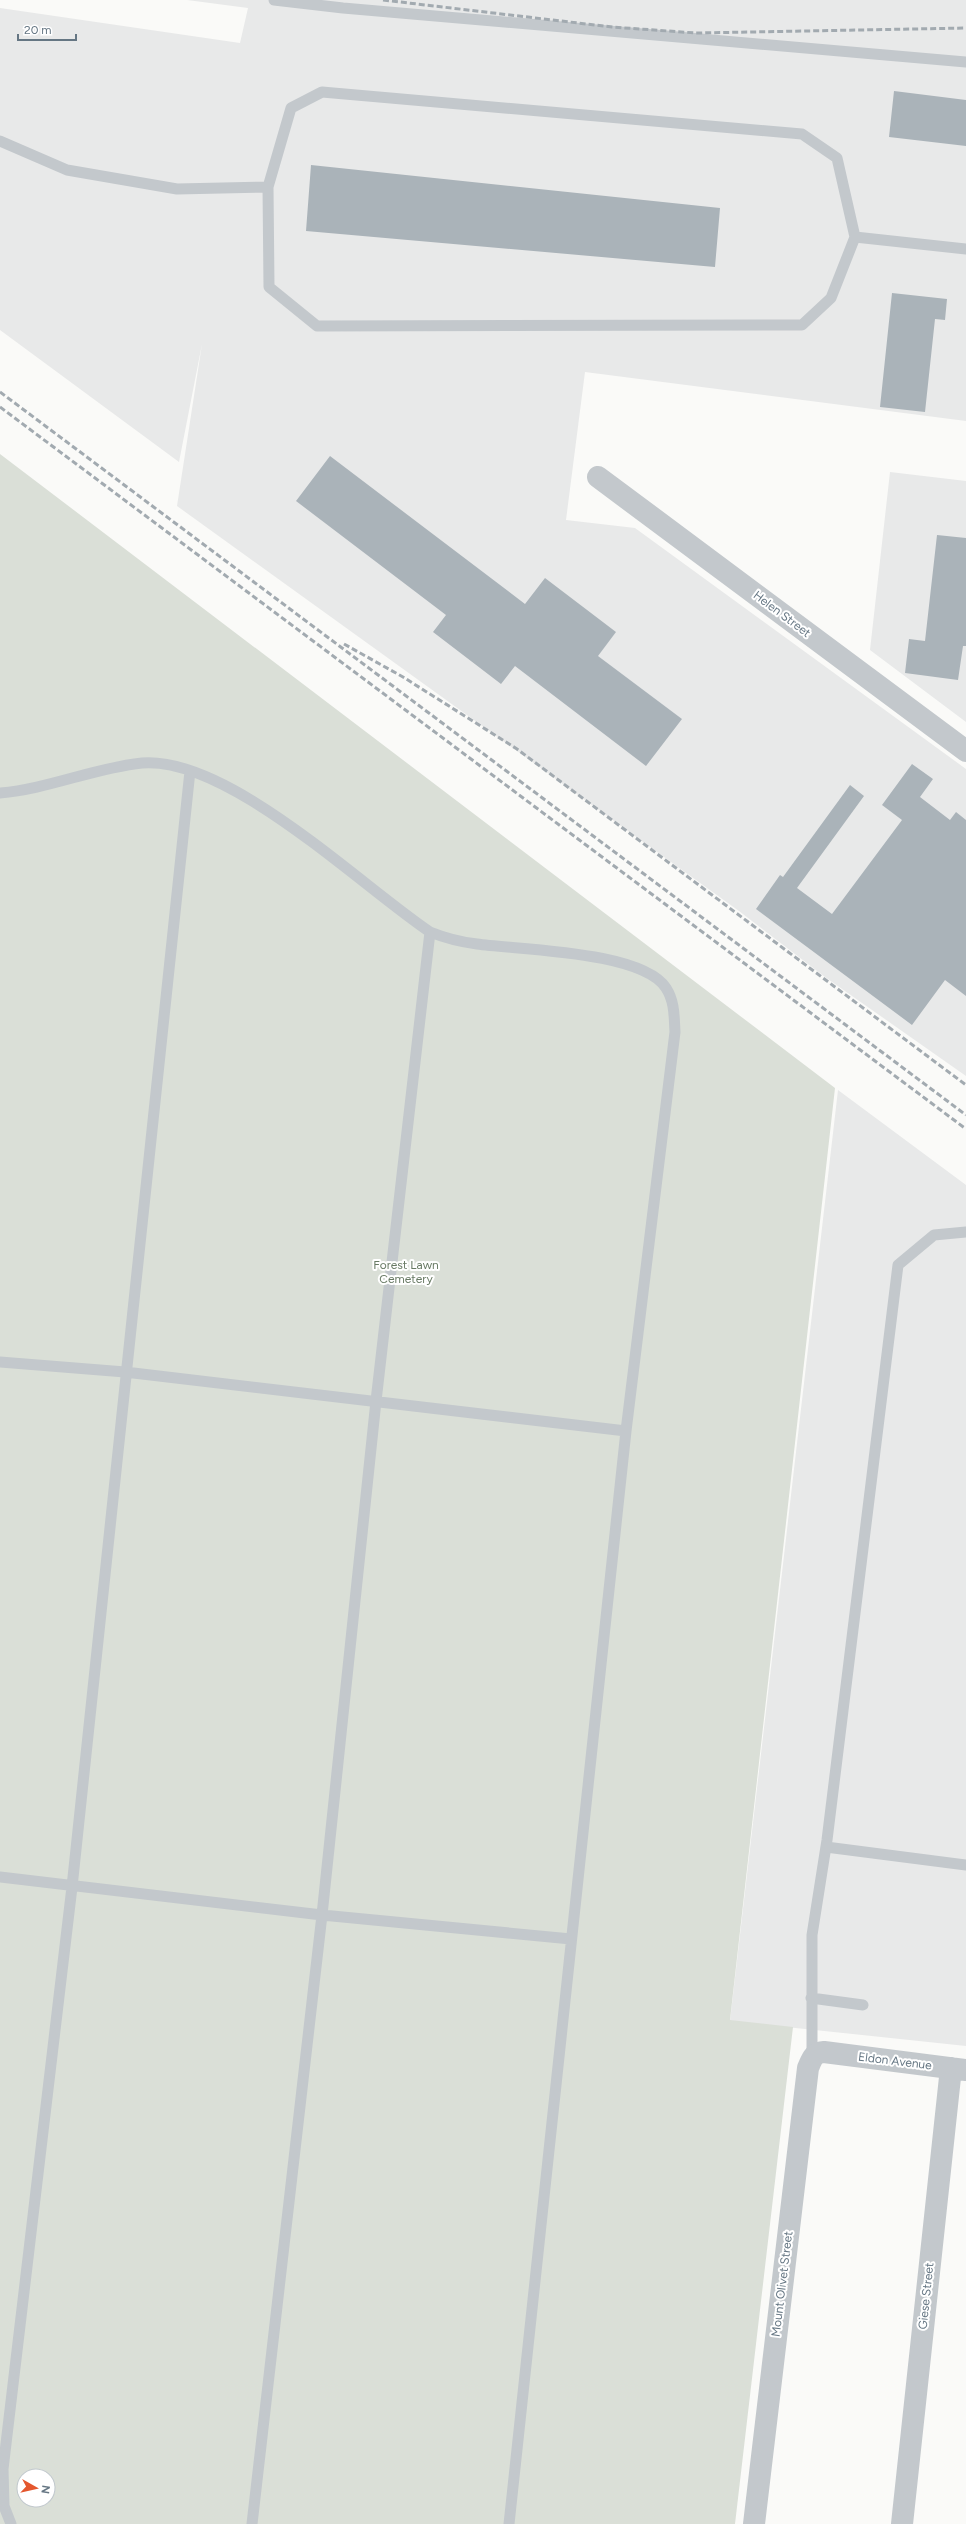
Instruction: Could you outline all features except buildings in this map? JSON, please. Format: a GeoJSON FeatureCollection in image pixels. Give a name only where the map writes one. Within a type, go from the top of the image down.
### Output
{"type":"FeatureCollection","features":[{"type":"Feature","properties":{"kind":"street","name":"Helen Street"},"geometry":{"type":"LineString","coordinates":[[598,477],[966,751]]}},
{"type":"Feature","properties":{"kind":"street","name":"Eldon Avenue"},"geometry":{"type":"LineString","coordinates":[[818,2055],[958,2069]]}},
{"type":"Feature","properties":{"kind":"street","name":"Mount Olivet Street"},"geometry":{"type":"LineString","coordinates":[[754,2524],[808,2068],[818,2055]]}},
{"type":"Feature","properties":{"kind":"street","name":"Giese Street"},"geometry":{"type":"LineString","coordinates":[[902,2524],[958,2069]]}},
{"type":"Feature","properties":{"kind":"lane"},"geometry":{"type":"LineString","coordinates":[[274,0],[343,8],[966,62]]}},
{"type":"Feature","properties":{"kind":"lane"},"geometry":{"type":"LineString","coordinates":[[322,92],[802,134],[838,158],[856,237],[831,298],[802,325],[317,326],[269,287],[268,187],[291,108],[322,92]]}},
{"type":"Feature","properties":{"kind":"lane"},"geometry":{"type":"LineString","coordinates":[[0,141],[67,170],[177,189],[268,187]]}},
{"type":"Feature","properties":{"kind":"lane"},"geometry":{"type":"LineString","coordinates":[[856,237],[966,249]]}},
{"type":"Feature","properties":{"kind":"lane"},"geometry":{"type":"LineString","coordinates":[[0,793],[142,763],[164,764],[190,771],[253,800],[430,932],[449,939],[476,944],[593,956],[630,965],[651,973],[666,988],[674,1006],[675,1032],[626,1431],[509,2524]]}},
{"type":"Feature","properties":{"kind":"lane"},"geometry":{"type":"LineString","coordinates":[[11,2524],[4,2506],[3,2469],[72,1887],[125,1372],[190,771]]}},
{"type":"Feature","properties":{"kind":"lane"},"geometry":{"type":"LineString","coordinates":[[252,2524],[322,1915],[376,1401],[430,932]]}},
{"type":"Feature","properties":{"kind":"lane"},"geometry":{"type":"LineString","coordinates":[[818,2055],[811,1998],[812,1935],[826,1847],[898,1265],[934,1235],[966,1232]]}},
{"type":"Feature","properties":{"kind":"lane"},"geometry":{"type":"LineString","coordinates":[[0,1362],[125,1372],[626,1431]]}},
{"type":"Feature","properties":{"kind":"lane"},"geometry":{"type":"LineString","coordinates":[[826,1847],[966,1865]]}},
{"type":"Feature","properties":{"kind":"lane"},"geometry":{"type":"LineString","coordinates":[[0,1878],[322,1915],[571,1939]]}},
{"type":"Feature","properties":{"kind":"lane"},"geometry":{"type":"LineString","coordinates":[[811,1998],[863,2005]]}},
{"type":"Feature","properties":{"kind":"shaded area"},"geometry":{"type":"Polygon","coordinates":[[[187,0],[966,0],[966,421],[585,372],[566,520],[635,528],[966,769],[966,1076],[825,977],[739,911],[177,506],[202,344],[179,462],[0,330],[0,8],[240,43],[248,8],[187,0]]]}},
{"type":"Feature","properties":{"kind":"shaded area"},"geometry":{"type":"Polygon","coordinates":[[[890,472],[966,481],[966,722],[870,650],[890,472]]]}},
{"type":"Feature","properties":{"kind":"shaded area"},"geometry":{"type":"Polygon","coordinates":[[[838,1090],[966,1185],[966,2046],[730,2021],[838,1090]]]}},
{"type":"Feature","properties":{"kind":"green space","name":"Forest Lawn Cemetery"},"geometry":{"type":"Polygon","coordinates":[[[0,454],[835,1088],[730,2020],[793,2027],[735,2524],[0,2524],[0,454]]]}},
{"type":"Feature","properties":{"kind":"railway"},"geometry":{"type":"LineString","coordinates":[[383,0],[612,27],[696,33],[966,28]]}},
{"type":"Feature","properties":{"kind":"railway"},"geometry":{"type":"LineString","coordinates":[[0,392],[966,1115]]}},
{"type":"Feature","properties":{"kind":"railway"},"geometry":{"type":"LineString","coordinates":[[0,407],[966,1129]]}},
{"type":"Feature","properties":{"kind":"railway"},"geometry":{"type":"LineString","coordinates":[[344,644],[403,677],[517,749],[966,1085]]}}]}
